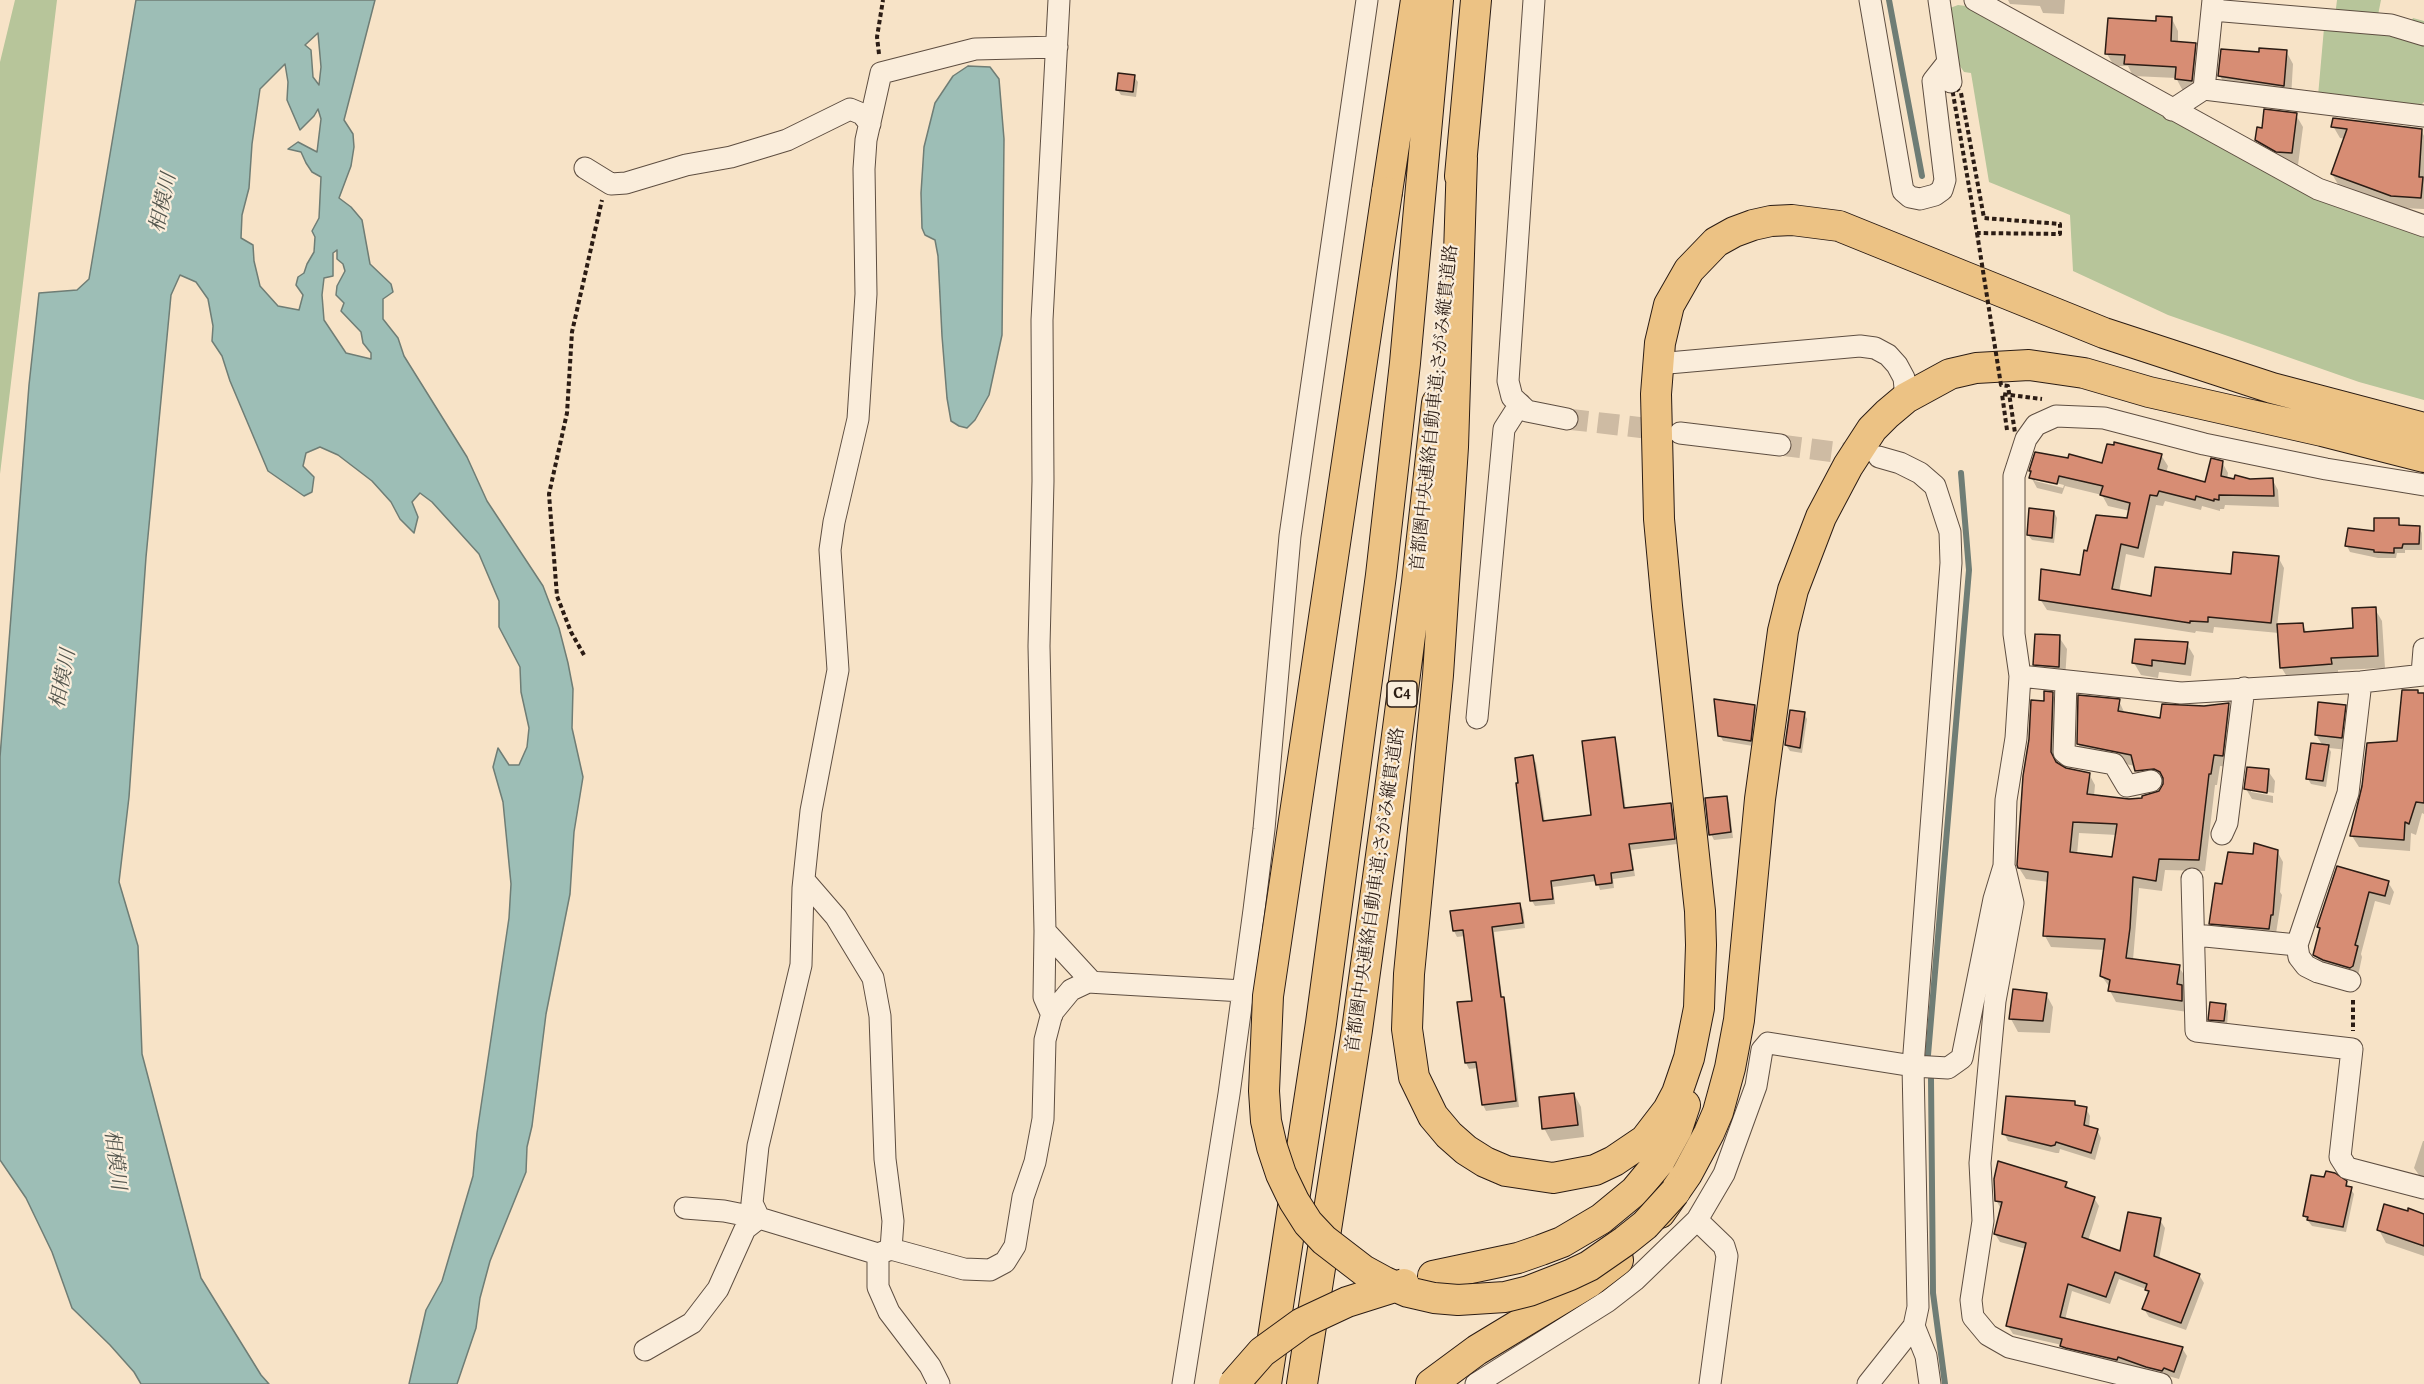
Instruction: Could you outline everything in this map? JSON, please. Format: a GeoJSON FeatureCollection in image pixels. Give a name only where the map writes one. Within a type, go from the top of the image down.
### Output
{"type":"FeatureCollection","features":[{"type":"Feature","properties":{"kind":"highway"},"geometry":{"type":"LineString","coordinates":[[1416,0],[1268,996],[1264,1091],[1266,1120],[1281,1174],[1294,1201],[1324,1240],[1363,1270],[1385,1282],[1408,1292],[1434,1298],[1458,1300],[1505,1297],[1529,1291],[1570,1275],[1589,1266],[1625,1241],[1645,1225],[1675,1192]]}},
{"type":"Feature","properties":{"kind":"highway","name":"首都圏中央連絡自動車道;さがみ縦貫道路"},"geometry":{"type":"LineString","coordinates":[[1266,1384],[1321,1023],[1381,575],[1405,363],[1438,0]]}},
{"type":"Feature","properties":{"kind":"highway","name":"首都圏中央連絡自動車道;さがみ縦貫道路"},"geometry":{"type":"LineString","coordinates":[[1302,1384],[1357,1030],[1418,570],[1462,158],[1476,0]]}},
{"type":"Feature","properties":{"kind":"highway"},"geometry":{"type":"LineString","coordinates":[[1462,158],[1453,447],[1438,675],[1407,1002],[1409,1055],[1414,1077],[1422,1097],[1443,1128],[1466,1150],[1485,1162],[1506,1171],[1529,1176],[1553,1178],[1573,1176],[1595,1170],[1614,1161],[1645,1140],[1656,1127],[1668,1110],[1685,1075],[1699,1008]]}},
{"type":"Feature","properties":{"kind":"highway"},"geometry":{"type":"LineString","coordinates":[[1234,1384],[1262,1352],[1302,1323],[1347,1302],[1433,1276],[1518,1258],[1562,1242],[1601,1219],[1635,1191],[1659,1162],[1677,1129],[1684,1111],[1694,1065],[1701,945],[1700,911],[1677,709],[1659,519],[1656,439],[1657,364],[1670,305],[1689,270],[1716,242],[1753,225],[1792,220],[1839,226],[2082,324],[2206,367],[2295,394],[2424,428]]}},
{"type":"Feature","properties":{"kind":"highway"},"geometry":{"type":"LineString","coordinates":[[1431,1384],[1477,1350],[1605,1271],[1635,1244],[1675,1192],[1698,1155],[1718,1112],[1728,1079],[1739,1020],[1760,799],[1788,609],[1799,571],[1821,517],[1848,466],[1872,429],[1906,398],[1950,374],[2003,364],[2056,367],[2424,457]]}},
{"type":"Feature","properties":{"kind":"street"},"geometry":{"type":"LineString","coordinates":[[1052,1015],[1044,998],[1040,646],[1043,481],[1042,320],[1059,0]]}},
{"type":"Feature","properties":{"kind":"street"},"geometry":{"type":"LineString","coordinates":[[1184,1384],[1243,991],[1265,818],[1290,536],[1367,0]]}},
{"type":"Feature","properties":{"kind":"street"},"geometry":{"type":"LineString","coordinates":[[1534,0],[1508,381],[1512,397],[1527,411],[1567,419]]}},
{"type":"Feature","properties":{"kind":"street"},"geometry":{"type":"LineString","coordinates":[[1870,0],[1903,191],[1910,197],[1920,199],[1935,195],[1942,190],[1945,180],[1933,81],[1953,79],[1939,0]]}},
{"type":"Feature","properties":{"kind":"street"},"geometry":{"type":"LineString","coordinates":[[1975,0],[2318,189],[2424,226]]}},
{"type":"Feature","properties":{"kind":"street"},"geometry":{"type":"LineString","coordinates":[[2204,89],[2213,5],[2391,26],[2424,35]]}},
{"type":"Feature","properties":{"kind":"street"},"geometry":{"type":"LineString","coordinates":[[759,1218],[752,1203],[758,1146],[801,965],[804,880],[811,811],[838,670],[830,550],[834,522],[858,419],[866,294],[864,169],[870,124],[881,73],[975,49],[1057,48]]}},
{"type":"Feature","properties":{"kind":"street"},"geometry":{"type":"LineString","coordinates":[[2172,110],[2204,89],[2424,116]]}},
{"type":"Feature","properties":{"kind":"street"},"geometry":{"type":"LineString","coordinates":[[585,168],[611,184],[626,183],[686,165],[731,157],[787,140],[850,109],[862,114],[870,124]]}},
{"type":"Feature","properties":{"kind":"street"},"geometry":{"type":"LineString","coordinates":[[1657,364],[1860,346],[1875,348],[1888,355],[1897,364],[1904,378],[1906,398]]}},
{"type":"Feature","properties":{"kind":"street"},"geometry":{"type":"LineString","coordinates":[[1477,718],[1504,429],[1520,404]]}},
{"type":"Feature","properties":{"kind":"street"},"geometry":{"type":"LineString","coordinates":[[1489,1380],[1608,1301],[1635,1280],[1697,1220],[1724,1174],[1756,1086],[1762,1050],[1768,1043],[1912,1066],[1948,1068],[1962,1058],[1994,899],[2004,866],[2006,800],[2016,738],[2020,676],[2014,634],[2014,476],[2026,439],[2036,425],[2056,416],[2104,418],[2326,470],[2424,485]]}},
{"type":"Feature","properties":{"kind":"street"},"geometry":{"type":"LineString","coordinates":[[1680,433],[1780,445]]}},
{"type":"Feature","properties":{"kind":"street"},"geometry":{"type":"LineString","coordinates":[[1868,1384],[1914,1326],[1918,1307],[1912,1066],[1951,563],[1950,532],[1935,486],[1920,473],[1900,463],[1879,457]]}},
{"type":"Feature","properties":{"kind":"street"},"geometry":{"type":"LineString","coordinates":[[2020,676],[2181,693],[2361,682],[2423,674],[2424,649]]}},
{"type":"Feature","properties":{"kind":"street"},"geometry":{"type":"LineString","coordinates":[[2066,681],[2064,752],[2069,756],[2114,764],[2127,786],[2151,780]]}},
{"type":"Feature","properties":{"kind":"street"},"geometry":{"type":"LineString","coordinates":[[2350,981],[2318,972],[2306,966],[2300,957],[2297,945],[2348,793],[2361,682]]}},
{"type":"Feature","properties":{"kind":"street"},"geometry":{"type":"LineString","coordinates":[[2222,834],[2226,823],[2244,688]]}},
{"type":"Feature","properties":{"kind":"street"},"geometry":{"type":"LineString","coordinates":[[2004,866],[2013,903],[1994,1012],[1980,1163],[1983,1221],[1971,1300],[1973,1317],[1988,1335],[2009,1347],[2161,1384]]}},
{"type":"Feature","properties":{"kind":"street"},"geometry":{"type":"LineString","coordinates":[[2192,879],[2196,1030],[2352,1049],[2340,1157],[2347,1168],[2424,1188]]}},
{"type":"Feature","properties":{"kind":"street"},"geometry":{"type":"LineString","coordinates":[[804,880],[836,917],[873,978],[880,1016],[885,1158],[893,1221],[884,1251],[879,1287],[889,1312],[930,1366],[939,1384]]}},
{"type":"Feature","properties":{"kind":"street"},"geometry":{"type":"LineString","coordinates":[[1045,931],[1092,982]]}},
{"type":"Feature","properties":{"kind":"street"},"geometry":{"type":"LineString","coordinates":[[2195,935],[2297,945]]}},
{"type":"Feature","properties":{"kind":"street"},"geometry":{"type":"LineString","coordinates":[[685,1208],[724,1210],[884,1251],[964,1269],[990,1270],[1005,1262],[1016,1246],[1023,1197],[1035,1162],[1043,1119],[1046,1040],[1052,1015],[1071,990],[1092,982],[1243,991]]}},
{"type":"Feature","properties":{"kind":"street"},"geometry":{"type":"LineString","coordinates":[[645,1350],[692,1323],[718,1289],[745,1228],[759,1218]]}},
{"type":"Feature","properties":{"kind":"street"},"geometry":{"type":"LineString","coordinates":[[1697,1220],[1724,1246],[1727,1256],[1710,1384]]}},
{"type":"Feature","properties":{"kind":"street"},"geometry":{"type":"LineString","coordinates":[[1914,1326],[1926,1356],[1930,1384]]}},
{"type":"Feature","properties":{"kind":"path"},"geometry":{"type":"LineString","coordinates":[[881,73],[877,38],[883,0]]}},
{"type":"Feature","properties":{"kind":"path"},"geometry":{"type":"LineString","coordinates":[[1953,79],[1984,218],[2060,224],[2060,234],[1977,233]]}},
{"type":"Feature","properties":{"kind":"path"},"geometry":{"type":"LineString","coordinates":[[1968,178],[2001,385],[2008,386],[2015,432]]}},
{"type":"Feature","properties":{"kind":"path"},"geometry":{"type":"LineString","coordinates":[[584,655],[571,632],[557,596],[549,494],[567,413],[572,332],[603,197],[611,184]]}},
{"type":"Feature","properties":{"kind":"path"},"geometry":{"type":"LineString","coordinates":[[2350,981],[2354,1016],[2352,1049]]}},
{"type":"Feature","properties":{"kind":"green space"},"geometry":{"type":"Polygon","coordinates":[[[15,0],[57,0],[0,474],[0,62],[15,0]]]}},
{"type":"Feature","properties":{"kind":"green space"},"geometry":{"type":"Polygon","coordinates":[[[2337,0],[2381,0],[2377,20],[2408,28],[2413,18],[2424,21],[2424,102],[2417,109],[2318,96],[2324,28],[2335,16],[2337,0]]]}},
{"type":"Feature","properties":{"kind":"green space"},"geometry":{"type":"Polygon","coordinates":[[[1958,5],[1966,6],[2295,188],[2424,234],[2424,400],[2359,382],[2168,315],[2073,271],[2070,215],[1989,182],[1971,73],[1964,72],[1954,57],[1950,8],[1958,5]]]}},
{"type":"Feature","properties":{"kind":"water","name":"相模川"},"geometry":{"type":"Polygon","coordinates":[[[136,0],[375,0],[344,120],[353,134],[354,147],[351,166],[339,198],[362,220],[370,264],[391,284],[393,292],[383,299],[383,319],[398,338],[404,356],[467,457],[487,501],[543,586],[559,628],[568,663],[573,689],[572,728],[583,777],[574,832],[570,894],[546,1014],[532,1126],[527,1147],[526,1172],[490,1261],[480,1298],[476,1328],[457,1384],[409,1384],[426,1310],[442,1281],[473,1176],[477,1133],[509,918],[511,884],[503,802],[493,767],[498,748],[509,765],[519,765],[527,747],[529,728],[521,692],[520,667],[499,627],[499,601],[479,554],[432,502],[420,493],[412,502],[418,517],[414,533],[400,519],[391,502],[372,481],[338,455],[320,447],[306,453],[303,466],[314,477],[312,492],[304,496],[268,471],[230,381],[222,356],[212,341],[213,326],[208,299],[196,282],[180,275],[171,295],[146,557],[129,797],[119,882],[138,946],[142,1054],[201,1278],[261,1375],[269,1384],[141,1384],[134,1372],[110,1345],[72,1308],[52,1252],[26,1198],[0,1160],[0,757],[29,385],[39,293],[77,290],[89,279],[136,0]],[[318,33],[305,45],[311,50],[313,77],[319,85],[321,67],[318,33]],[[285,64],[260,89],[252,144],[249,188],[242,215],[241,238],[253,245],[260,286],[278,306],[299,310],[303,295],[296,285],[298,277],[304,273],[314,252],[315,237],[312,231],[319,218],[321,177],[312,172],[301,152],[288,149],[298,142],[317,152],[321,119],[318,109],[300,130],[287,100],[288,82],[285,64]],[[337,250],[333,253],[333,276],[324,278],[322,295],[324,320],[346,353],[371,359],[371,353],[363,343],[361,332],[341,311],[344,303],[336,295],[337,286],[345,271],[343,264],[337,259],[337,250]]]}},
{"type":"Feature","properties":{"kind":"water"},"geometry":{"type":"Polygon","coordinates":[[[968,66],[990,67],[999,79],[1004,139],[1002,335],[989,395],[975,420],[967,428],[951,421],[942,336],[938,256],[935,240],[925,235],[922,228],[921,193],[924,147],[935,103],[953,76],[968,66]]]}},
{"type":"Feature","properties":{"kind":"building"},"geometry":{"type":"Polygon","coordinates":[[[2156,16],[2172,17],[2171,41],[2196,43],[2192,81],[2175,79],[2176,67],[2124,64],[2125,55],[2105,54],[2108,18],[2156,21],[2156,16]]]}},
{"type":"Feature","properties":{"kind":"building"},"geometry":{"type":"Polygon","coordinates":[[[2259,48],[2287,50],[2284,86],[2218,76],[2221,49],[2259,52],[2259,48]]]}},
{"type":"Feature","properties":{"kind":"building"},"geometry":{"type":"Polygon","coordinates":[[[1118,73],[1135,75],[1133,92],[1116,90],[1118,73]]]}},
{"type":"Feature","properties":{"kind":"building"},"geometry":{"type":"Polygon","coordinates":[[[2264,109],[2297,113],[2292,153],[2276,152],[2255,140],[2257,127],[2262,128],[2264,109]]]}},
{"type":"Feature","properties":{"kind":"building"},"geometry":{"type":"Polygon","coordinates":[[[2333,118],[2422,129],[2419,177],[2423,177],[2421,198],[2391,196],[2331,174],[2347,129],[2331,127],[2333,118]]]}},
{"type":"Feature","properties":{"kind":"building"},"geometry":{"type":"Polygon","coordinates":[[[2114,442],[2162,454],[2158,469],[2205,482],[2211,458],[2223,461],[2221,476],[2234,479],[2235,475],[2250,479],[2273,478],[2274,496],[2219,495],[2219,500],[2214,499],[2214,501],[2196,496],[2195,500],[2159,491],[2157,496],[2150,495],[2138,548],[2121,544],[2112,589],[2151,596],[2155,567],[2231,574],[2233,552],[2279,556],[2271,623],[2208,617],[2208,622],[2190,621],[2190,623],[2039,600],[2041,569],[2080,575],[2084,550],[2087,551],[2096,515],[2127,518],[2130,503],[2100,495],[2103,486],[2059,476],[2057,484],[2029,478],[2035,452],[2068,458],[2069,454],[2102,463],[2107,444],[2114,445],[2114,442]]]}},
{"type":"Feature","properties":{"kind":"building"},"geometry":{"type":"Polygon","coordinates":[[[2029,508],[2054,511],[2052,538],[2027,535],[2029,508]]]}},
{"type":"Feature","properties":{"kind":"building"},"geometry":{"type":"Polygon","coordinates":[[[2374,518],[2399,518],[2399,525],[2420,526],[2419,544],[2403,544],[2402,548],[2394,548],[2394,553],[2374,552],[2374,550],[2345,546],[2348,528],[2374,531],[2374,518]]]}},
{"type":"Feature","properties":{"kind":"building"},"geometry":{"type":"Polygon","coordinates":[[[2376,607],[2378,656],[2331,658],[2332,664],[2280,668],[2277,624],[2303,623],[2304,632],[2353,628],[2352,608],[2376,607]]]}},
{"type":"Feature","properties":{"kind":"building"},"geometry":{"type":"Polygon","coordinates":[[[2035,634],[2060,635],[2059,667],[2033,665],[2035,634]]]}},
{"type":"Feature","properties":{"kind":"building"},"geometry":{"type":"Polygon","coordinates":[[[2135,639],[2188,642],[2185,664],[2152,660],[2152,666],[2132,663],[2135,639]]]}},
{"type":"Feature","properties":{"kind":"building"},"geometry":{"type":"Polygon","coordinates":[[[2402,690],[2418,690],[2418,693],[2424,693],[2424,803],[2416,802],[2409,824],[2405,822],[2404,840],[2350,836],[2362,786],[2367,743],[2397,741],[2402,690]]]}},
{"type":"Feature","properties":{"kind":"building"},"geometry":{"type":"Polygon","coordinates":[[[2044,691],[2053,692],[2051,752],[2056,762],[2066,768],[2090,773],[2087,794],[2129,799],[2142,798],[2142,796],[2159,791],[2163,778],[2160,772],[2154,769],[2135,771],[2131,755],[2077,744],[2078,695],[2120,699],[2118,711],[2160,718],[2162,704],[2204,706],[2229,703],[2223,756],[2214,755],[2211,774],[2209,774],[2199,860],[2159,859],[2156,881],[2133,877],[2126,958],[2180,965],[2177,984],[2182,985],[2182,1001],[2108,991],[2110,980],[2100,976],[2105,939],[2043,936],[2048,872],[2018,868],[2017,865],[2031,700],[2044,701],[2044,691]],[[2073,822],[2070,852],[2112,857],[2117,824],[2073,822]]]}},
{"type":"Feature","properties":{"kind":"building"},"geometry":{"type":"Polygon","coordinates":[[[1714,699],[1755,705],[1751,741],[1718,736],[1714,699]]]}},
{"type":"Feature","properties":{"kind":"building"},"geometry":{"type":"Polygon","coordinates":[[[2318,702],[2346,705],[2342,738],[2315,735],[2318,702]]]}},
{"type":"Feature","properties":{"kind":"building"},"geometry":{"type":"Polygon","coordinates":[[[1790,710],[1805,712],[1800,748],[1785,745],[1790,710]]]}},
{"type":"Feature","properties":{"kind":"building"},"geometry":{"type":"Polygon","coordinates":[[[1615,737],[1624,808],[1671,803],[1675,839],[1629,844],[1633,870],[1611,873],[1612,883],[1596,885],[1594,875],[1551,881],[1553,899],[1530,901],[1515,758],[1533,755],[1543,821],[1591,815],[1582,741],[1615,737]]]}},
{"type":"Feature","properties":{"kind":"building"},"geometry":{"type":"Polygon","coordinates":[[[2311,743],[2329,745],[2323,781],[2306,779],[2311,743]]]}},
{"type":"Feature","properties":{"kind":"building"},"geometry":{"type":"Polygon","coordinates":[[[2247,767],[2269,769],[2267,793],[2244,789],[2247,767]]]}},
{"type":"Feature","properties":{"kind":"building"},"geometry":{"type":"Polygon","coordinates":[[[1727,796],[1731,832],[1709,835],[1705,798],[1727,796]]]}},
{"type":"Feature","properties":{"kind":"building"},"geometry":{"type":"Polygon","coordinates":[[[2254,843],[2278,850],[2273,915],[2271,915],[2269,929],[2209,924],[2215,883],[2222,884],[2228,852],[2253,854],[2254,843]]]}},
{"type":"Feature","properties":{"kind":"building"},"geometry":{"type":"Polygon","coordinates":[[[2337,866],[2389,881],[2385,896],[2369,892],[2355,945],[2358,946],[2353,966],[2350,968],[2313,955],[2320,928],[2317,927],[2337,866]]]}},
{"type":"Feature","properties":{"kind":"building"},"geometry":{"type":"Polygon","coordinates":[[[1520,903],[1523,923],[1492,927],[1501,997],[1504,997],[1516,1101],[1482,1105],[1476,1062],[1465,1063],[1457,1002],[1472,1001],[1463,930],[1453,931],[1450,911],[1520,903]]]}},
{"type":"Feature","properties":{"kind":"building"},"geometry":{"type":"Polygon","coordinates":[[[2013,989],[2047,993],[2043,1021],[2009,1019],[2013,989]]]}},
{"type":"Feature","properties":{"kind":"building"},"geometry":{"type":"Polygon","coordinates":[[[2210,1002],[2226,1004],[2224,1021],[2208,1020],[2210,1002]]]}},
{"type":"Feature","properties":{"kind":"building"},"geometry":{"type":"Polygon","coordinates":[[[1574,1093],[1578,1125],[1542,1129],[1539,1097],[1574,1093]]]}},
{"type":"Feature","properties":{"kind":"building"},"geometry":{"type":"Polygon","coordinates":[[[2006,1096],[2075,1101],[2075,1105],[2087,1107],[2084,1125],[2098,1129],[2091,1153],[2056,1142],[2051,1146],[2002,1134],[2006,1096]]]}},
{"type":"Feature","properties":{"kind":"building"},"geometry":{"type":"Polygon","coordinates":[[[1998,1161],[2067,1182],[2065,1187],[2095,1197],[2082,1237],[2120,1251],[2128,1212],[2161,1218],[2154,1256],[2200,1274],[2181,1323],[2142,1309],[2149,1291],[2145,1290],[2147,1284],[2115,1272],[2106,1297],[2068,1284],[2060,1317],[2183,1347],[2174,1372],[2164,1368],[2162,1371],[2146,1367],[2118,1357],[2117,1360],[2066,1348],[2060,1346],[2062,1339],[2006,1326],[2026,1243],[1994,1234],[2002,1202],[1995,1201],[1994,1179],[1998,1161]]]}},
{"type":"Feature","properties":{"kind":"building"},"geometry":{"type":"Polygon","coordinates":[[[2326,1171],[2335,1173],[2347,1181],[2346,1186],[2352,1187],[2343,1227],[2307,1220],[2308,1217],[2303,1216],[2311,1175],[2324,1177],[2326,1171]]]}},
{"type":"Feature","properties":{"kind":"building"},"geometry":{"type":"Polygon","coordinates":[[[2384,1204],[2408,1211],[2408,1208],[2424,1214],[2424,1246],[2377,1230],[2384,1204]]]}},
{"type":"Feature","properties":{"kind":"waterway"},"geometry":{"type":"LineString","coordinates":[[1889,0],[1922,176]]}},
{"type":"Feature","properties":{"kind":"waterway"},"geometry":{"type":"LineString","coordinates":[[1928,1055],[1969,570],[1961,473]]}},
{"type":"Feature","properties":{"kind":"waterway"},"geometry":{"type":"LineString","coordinates":[[1931,1079],[1933,1293],[1945,1384]]}},
{"type":"Feature","properties":{"kind":"tunnel"},"geometry":{"type":"LineString","coordinates":[[1567,419],[1670,431]]}},
{"type":"Feature","properties":{"kind":"tunnel"},"geometry":{"type":"LineString","coordinates":[[1780,445],[1866,456]]}}]}
